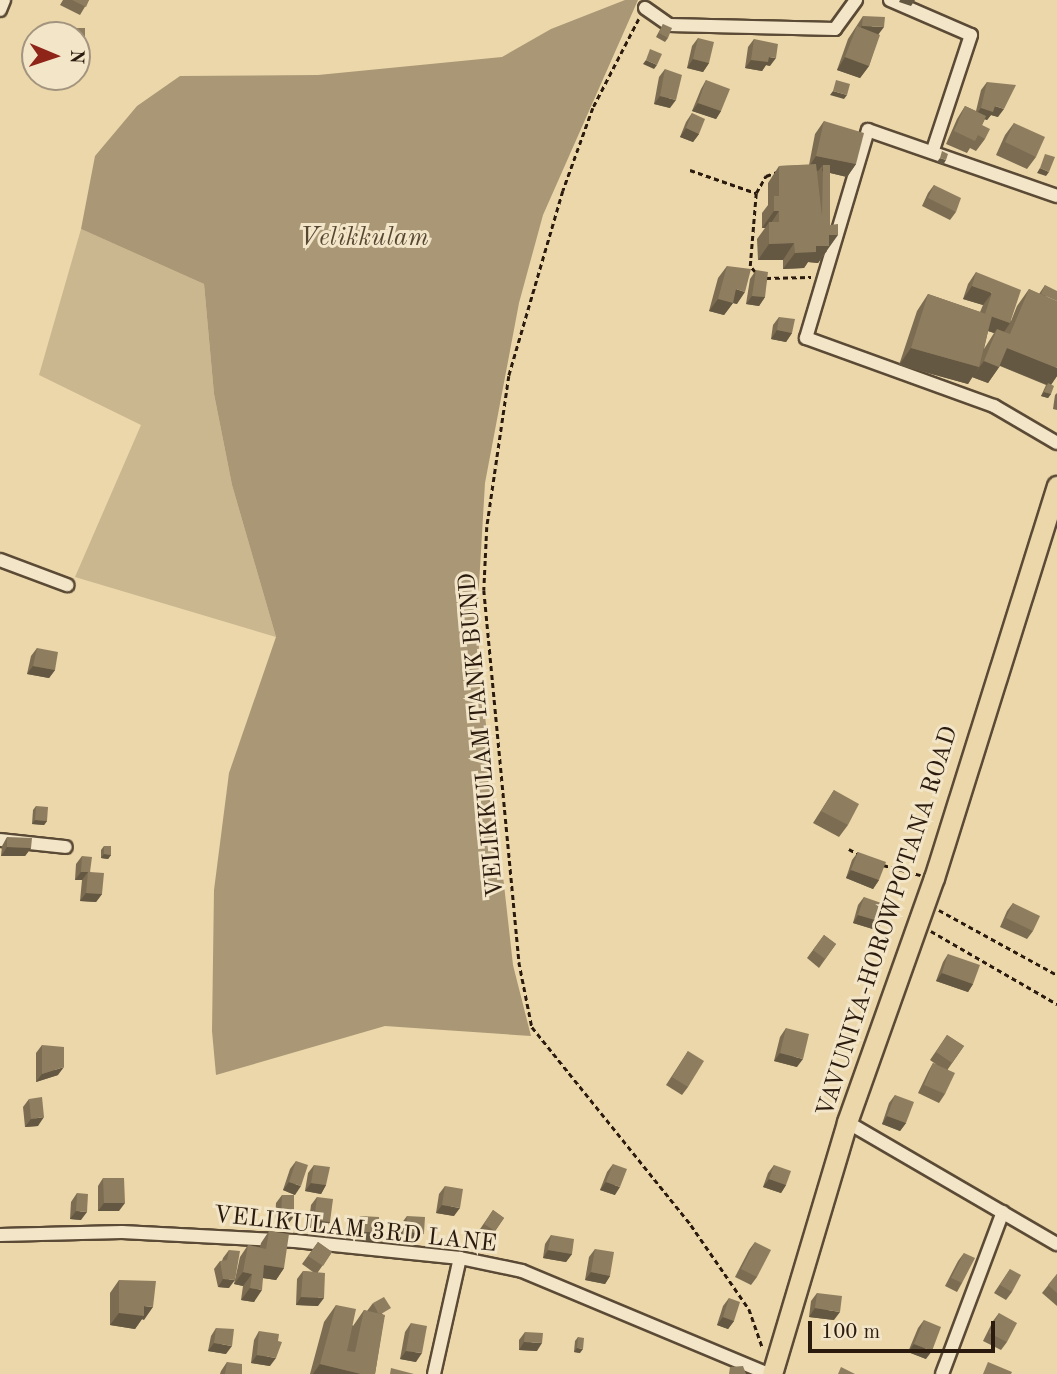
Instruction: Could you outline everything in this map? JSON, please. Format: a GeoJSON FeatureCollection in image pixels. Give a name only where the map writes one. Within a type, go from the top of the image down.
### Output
{"type":"FeatureCollection","features":[{"type":"Feature","properties":{"kind":"highway","name":"VAVUNIYA-HOROWPOTANA ROAD"},"geometry":{"type":"LineString","coordinates":[[769,1370],[847,1122],[915,924],[934,878],[1057,486]]}},
{"type":"Feature","properties":{"kind":"street"},"geometry":{"type":"LineString","coordinates":[[0,10],[4,0]]}},
{"type":"Feature","properties":{"kind":"street"},"geometry":{"type":"LineString","coordinates":[[645,8],[669,25],[835,29],[856,0]]}},
{"type":"Feature","properties":{"kind":"street"},"geometry":{"type":"LineString","coordinates":[[890,0],[971,35],[933,150]]}},
{"type":"Feature","properties":{"kind":"street"},"geometry":{"type":"LineString","coordinates":[[1057,196],[933,150],[868,130],[806,338],[994,406],[1057,443]]}},
{"type":"Feature","properties":{"kind":"street"},"geometry":{"type":"LineString","coordinates":[[0,560],[67,585]]}},
{"type":"Feature","properties":{"kind":"street"},"geometry":{"type":"LineString","coordinates":[[0,840],[66,847]]}},
{"type":"Feature","properties":{"kind":"street"},"geometry":{"type":"LineString","coordinates":[[847,1122],[1057,1244]]}},
{"type":"Feature","properties":{"kind":"street"},"geometry":{"type":"LineString","coordinates":[[942,1374],[1003,1212]]}},
{"type":"Feature","properties":{"kind":"street","name":"VELIKULAM 3RD LANE"},"geometry":{"type":"LineString","coordinates":[[0,1235],[122,1232],[295,1241],[460,1258],[522,1271],[769,1370]]}},
{"type":"Feature","properties":{"kind":"street"},"geometry":{"type":"LineString","coordinates":[[434,1374],[460,1258]]}},
{"type":"Feature","properties":{"kind":"path","name":"VELIKKULAM TANK BUND"},"geometry":{"type":"LineString","coordinates":[[645,8],[593,108],[563,191],[509,376],[487,527],[484,590],[519,962],[532,1027],[691,1225],[749,1309],[769,1370]]}},
{"type":"Feature","properties":{"kind":"path"},"geometry":{"type":"LineString","coordinates":[[690,170],[756,193]]}},
{"type":"Feature","properties":{"kind":"path"},"geometry":{"type":"LineString","coordinates":[[783,171],[766,176],[756,193],[750,266],[758,277],[808,278],[815,274]]}},
{"type":"Feature","properties":{"kind":"path"},"geometry":{"type":"LineString","coordinates":[[849,849],[859,855]]}},
{"type":"Feature","properties":{"kind":"path"},"geometry":{"type":"LineString","coordinates":[[870,862],[934,878]]}},
{"type":"Feature","properties":{"kind":"path"},"geometry":{"type":"LineString","coordinates":[[924,902],[1057,975]]}},
{"type":"Feature","properties":{"kind":"path"},"geometry":{"type":"LineString","coordinates":[[915,924],[1057,1004]]}},
{"type":"Feature","properties":{"kind":"shaded area"},"geometry":{"type":"Polygon","coordinates":[[[81,229],[204,284],[214,394],[232,485],[276,637],[75,577],[141,425],[39,375],[81,229]]]}},
{"type":"Feature","properties":{"kind":"water","name":"Velikkulam"},"geometry":{"type":"Polygon","coordinates":[[[625,0],[638,0],[543,215],[519,303],[485,483],[477,619],[481,680],[513,965],[531,1036],[385,1026],[216,1075],[212,1031],[214,890],[229,773],[276,637],[232,485],[214,394],[204,284],[81,229],[95,156],[137,106],[180,76],[318,75],[502,57],[551,29],[625,0]]]}},
{"type":"Feature","properties":{"kind":"building"},"geometry":{"type":"Polygon","coordinates":[[[72,0],[89,0],[86,7],[72,0]]]}},
{"type":"Feature","properties":{"kind":"building"},"geometry":{"type":"Polygon","coordinates":[[[863,16],[885,17],[884,27],[862,26],[863,16]]]}},
{"type":"Feature","properties":{"kind":"building"},"geometry":{"type":"Polygon","coordinates":[[[663,24],[672,28],[668,38],[659,33],[663,24]]]}},
{"type":"Feature","properties":{"kind":"building"},"geometry":{"type":"Polygon","coordinates":[[[857,26],[880,35],[869,66],[845,57],[857,26]]]}},
{"type":"Feature","properties":{"kind":"building"},"geometry":{"type":"Polygon","coordinates":[[[698,38],[714,42],[709,63],[693,59],[698,38]]]}},
{"type":"Feature","properties":{"kind":"building"},"geometry":{"type":"Polygon","coordinates":[[[754,39],[778,44],[776,58],[769,57],[768,62],[751,60],[754,39]]]}},
{"type":"Feature","properties":{"kind":"building"},"geometry":{"type":"Polygon","coordinates":[[[650,49],[662,54],[657,65],[646,60],[650,49]]]}},
{"type":"Feature","properties":{"kind":"building"},"geometry":{"type":"Polygon","coordinates":[[[665,69],[682,75],[676,100],[660,96],[665,69]]]}},
{"type":"Feature","properties":{"kind":"building"},"geometry":{"type":"Polygon","coordinates":[[[706,80],[730,89],[721,111],[698,103],[706,80]]]}},
{"type":"Feature","properties":{"kind":"building"},"geometry":{"type":"Polygon","coordinates":[[[836,80],[850,84],[847,95],[833,91],[836,80]]]}},
{"type":"Feature","properties":{"kind":"building"},"geometry":{"type":"Polygon","coordinates":[[[987,82],[1016,85],[1004,109],[995,106],[993,112],[981,108],[987,82]]]}},
{"type":"Feature","properties":{"kind":"building"},"geometry":{"type":"Polygon","coordinates":[[[965,106],[986,116],[982,125],[990,129],[985,139],[978,135],[975,141],[954,131],[965,106]]]}},
{"type":"Feature","properties":{"kind":"building"},"geometry":{"type":"Polygon","coordinates":[[[692,113],[705,119],[699,134],[686,128],[692,113]]]}},
{"type":"Feature","properties":{"kind":"building"},"geometry":{"type":"Polygon","coordinates":[[[824,121],[864,133],[856,164],[816,156],[824,121]]]}},
{"type":"Feature","properties":{"kind":"building"},"geometry":{"type":"Polygon","coordinates":[[[1014,123],[1045,137],[1036,157],[1005,142],[1014,123]]]}},
{"type":"Feature","properties":{"kind":"building"},"geometry":{"type":"Polygon","coordinates":[[[942,151],[948,154],[946,160],[940,158],[942,151]]]}},
{"type":"Feature","properties":{"kind":"building"},"geometry":{"type":"Polygon","coordinates":[[[1045,154],[1055,157],[1049,172],[1040,168],[1045,154]]]}},
{"type":"Feature","properties":{"kind":"building"},"geometry":{"type":"Polygon","coordinates":[[[816,164],[822,216],[823,165],[830,165],[830,225],[838,224],[838,235],[829,235],[829,246],[816,246],[816,252],[795,253],[794,243],[769,244],[769,222],[779,222],[779,211],[774,211],[774,196],[779,196],[779,166],[816,164]]]}},
{"type":"Feature","properties":{"kind":"building"},"geometry":{"type":"Polygon","coordinates":[[[934,185],[961,198],[956,212],[928,198],[934,185]]]}},
{"type":"Feature","properties":{"kind":"building"},"geometry":{"type":"Polygon","coordinates":[[[727,266],[751,269],[745,292],[736,289],[733,303],[718,299],[727,266]]]}},
{"type":"Feature","properties":{"kind":"building"},"geometry":{"type":"Polygon","coordinates":[[[756,270],[768,272],[765,297],[752,296],[756,270]]]}},
{"type":"Feature","properties":{"kind":"building"},"geometry":{"type":"Polygon","coordinates":[[[976,272],[1021,290],[1010,323],[985,314],[992,293],[972,286],[976,272]]]}},
{"type":"Feature","properties":{"kind":"building"},"geometry":{"type":"Polygon","coordinates":[[[1045,285],[1057,291],[1057,301],[1041,294],[1045,285]]]}},
{"type":"Feature","properties":{"kind":"building"},"geometry":{"type":"Polygon","coordinates":[[[1029,289],[1057,301],[1057,368],[1007,348],[999,367],[984,361],[997,329],[1010,334],[1029,289]]]}},
{"type":"Feature","properties":{"kind":"building"},"geometry":{"type":"Polygon","coordinates":[[[928,294],[992,316],[979,367],[911,348],[928,294]]]}},
{"type":"Feature","properties":{"kind":"building"},"geometry":{"type":"Polygon","coordinates":[[[779,317],[795,319],[792,333],[777,330],[779,317]]]}},
{"type":"Feature","properties":{"kind":"building"},"geometry":{"type":"Polygon","coordinates":[[[1048,383],[1054,386],[1051,394],[1044,392],[1048,383]]]}},
{"type":"Feature","properties":{"kind":"building"},"geometry":{"type":"Polygon","coordinates":[[[37,648],[58,652],[55,670],[33,666],[37,648]]]}},
{"type":"Feature","properties":{"kind":"building"},"geometry":{"type":"Polygon","coordinates":[[[834,790],[859,804],[848,825],[821,811],[834,790]]]}},
{"type":"Feature","properties":{"kind":"building"},"geometry":{"type":"Polygon","coordinates":[[[36,806],[48,807],[47,821],[35,820],[36,806]]]}},
{"type":"Feature","properties":{"kind":"building"},"geometry":{"type":"Polygon","coordinates":[[[7,837],[32,838],[31,848],[7,847],[7,837]]]}},
{"type":"Feature","properties":{"kind":"building"},"geometry":{"type":"Polygon","coordinates":[[[104,846],[111,846],[111,855],[104,854],[104,846]]]}},
{"type":"Feature","properties":{"kind":"building"},"geometry":{"type":"Polygon","coordinates":[[[858,852],[886,862],[879,880],[851,870],[858,852]]]}},
{"type":"Feature","properties":{"kind":"building"},"geometry":{"type":"Polygon","coordinates":[[[82,856],[92,857],[90,872],[104,873],[102,894],[86,893],[88,872],[81,872],[82,856]]]}},
{"type":"Feature","properties":{"kind":"building"},"geometry":{"type":"Polygon","coordinates":[[[864,897],[887,905],[882,922],[858,915],[864,897]]]}},
{"type":"Feature","properties":{"kind":"building"},"geometry":{"type":"Polygon","coordinates":[[[1013,903],[1040,916],[1033,931],[1006,918],[1013,903]]]}},
{"type":"Feature","properties":{"kind":"building"},"geometry":{"type":"Polygon","coordinates":[[[824,935],[836,944],[825,959],[813,950],[824,935]]]}},
{"type":"Feature","properties":{"kind":"building"},"geometry":{"type":"Polygon","coordinates":[[[948,954],[980,965],[973,984],[942,973],[948,954]]]}},
{"type":"Feature","properties":{"kind":"building"},"geometry":{"type":"Polygon","coordinates":[[[786,1028],[809,1034],[803,1059],[780,1053],[786,1028]]]}},
{"type":"Feature","properties":{"kind":"building"},"geometry":{"type":"Polygon","coordinates":[[[947,1035],[964,1046],[952,1063],[936,1052],[947,1035]]]}},
{"type":"Feature","properties":{"kind":"building"},"geometry":{"type":"Polygon","coordinates":[[[42,1045],[64,1047],[64,1067],[42,1074],[42,1045]]]}},
{"type":"Feature","properties":{"kind":"building"},"geometry":{"type":"Polygon","coordinates":[[[688,1051],[704,1061],[688,1087],[672,1077],[688,1051]]]}},
{"type":"Feature","properties":{"kind":"building"},"geometry":{"type":"Polygon","coordinates":[[[933,1063],[955,1073],[945,1094],[924,1085],[933,1063]]]}},
{"type":"Feature","properties":{"kind":"building"},"geometry":{"type":"Polygon","coordinates":[[[895,1095],[914,1102],[906,1123],[887,1116],[895,1095]]]}},
{"type":"Feature","properties":{"kind":"building"},"geometry":{"type":"Polygon","coordinates":[[[42,1097],[44,1117],[31,1119],[29,1099],[42,1097]]]}},
{"type":"Feature","properties":{"kind":"building"},"geometry":{"type":"Polygon","coordinates":[[[296,1161],[308,1165],[301,1186],[289,1182],[296,1161]]]}},
{"type":"Feature","properties":{"kind":"building"},"geometry":{"type":"Polygon","coordinates":[[[613,1164],[627,1169],[620,1187],[606,1182],[613,1164]]]}},
{"type":"Feature","properties":{"kind":"building"},"geometry":{"type":"Polygon","coordinates":[[[314,1165],[330,1167],[326,1185],[311,1183],[314,1165]]]}},
{"type":"Feature","properties":{"kind":"building"},"geometry":{"type":"Polygon","coordinates":[[[774,1165],[791,1171],[786,1185],[769,1179],[774,1165]]]}},
{"type":"Feature","properties":{"kind":"building"},"geometry":{"type":"Polygon","coordinates":[[[103,1178],[124,1178],[125,1203],[104,1203],[103,1178]]]}},
{"type":"Feature","properties":{"kind":"building"},"geometry":{"type":"Polygon","coordinates":[[[445,1186],[463,1189],[460,1208],[442,1205],[445,1186]]]}},
{"type":"Feature","properties":{"kind":"building"},"geometry":{"type":"Polygon","coordinates":[[[77,1193],[88,1194],[87,1212],[76,1211],[77,1193]]]}},
{"type":"Feature","properties":{"kind":"building"},"geometry":{"type":"Polygon","coordinates":[[[282,1195],[294,1195],[294,1216],[281,1216],[282,1195]]]}},
{"type":"Feature","properties":{"kind":"building"},"geometry":{"type":"Polygon","coordinates":[[[317,1197],[333,1199],[330,1222],[314,1220],[317,1197]]]}},
{"type":"Feature","properties":{"kind":"building"},"geometry":{"type":"Polygon","coordinates":[[[493,1210],[504,1218],[495,1231],[484,1224],[493,1210]]]}},
{"type":"Feature","properties":{"kind":"building"},"geometry":{"type":"Polygon","coordinates":[[[360,1216],[379,1217],[378,1232],[359,1232],[360,1216]]]}},
{"type":"Feature","properties":{"kind":"building"},"geometry":{"type":"Polygon","coordinates":[[[407,1216],[425,1217],[424,1233],[406,1232],[407,1216]]]}},
{"type":"Feature","properties":{"kind":"building"},"geometry":{"type":"Polygon","coordinates":[[[269,1231],[289,1234],[284,1268],[264,1265],[262,1290],[250,1288],[252,1274],[243,1272],[248,1245],[266,1249],[269,1231]]]}},
{"type":"Feature","properties":{"kind":"building"},"geometry":{"type":"Polygon","coordinates":[[[551,1235],[574,1239],[572,1254],[548,1250],[551,1235]]]}},
{"type":"Feature","properties":{"kind":"building"},"geometry":{"type":"Polygon","coordinates":[[[318,1242],[332,1252],[323,1266],[308,1256],[318,1242]]]}},
{"type":"Feature","properties":{"kind":"building"},"geometry":{"type":"Polygon","coordinates":[[[755,1242],[771,1250],[757,1277],[741,1269],[755,1242]]]}},
{"type":"Feature","properties":{"kind":"building"},"geometry":{"type":"Polygon","coordinates":[[[595,1249],[614,1252],[610,1276],[591,1272],[595,1249]]]}},
{"type":"Feature","properties":{"kind":"building"},"geometry":{"type":"Polygon","coordinates":[[[229,1250],[240,1251],[235,1280],[223,1279],[220,1261],[227,1260],[229,1250]]]}},
{"type":"Feature","properties":{"kind":"building"},"geometry":{"type":"Polygon","coordinates":[[[964,1253],[975,1258],[962,1283],[951,1278],[964,1253]]]}},
{"type":"Feature","properties":{"kind":"building"},"geometry":{"type":"Polygon","coordinates":[[[1010,1269],[1021,1275],[1012,1292],[1000,1285],[1010,1269]]]}},
{"type":"Feature","properties":{"kind":"building"},"geometry":{"type":"Polygon","coordinates":[[[303,1271],[325,1273],[324,1298],[301,1297],[303,1271]]]}},
{"type":"Feature","properties":{"kind":"building"},"geometry":{"type":"Polygon","coordinates":[[[1057,1274],[1057,1293],[1048,1285],[1057,1274]]]}},
{"type":"Feature","properties":{"kind":"building"},"geometry":{"type":"Polygon","coordinates":[[[119,1280],[156,1281],[153,1307],[144,1306],[144,1316],[119,1313],[119,1280]]]}},
{"type":"Feature","properties":{"kind":"building"},"geometry":{"type":"Polygon","coordinates":[[[817,1293],[842,1296],[840,1312],[815,1308],[817,1293]]]}},
{"type":"Feature","properties":{"kind":"building"},"geometry":{"type":"Polygon","coordinates":[[[384,1297],[391,1308],[381,1314],[373,1303],[384,1297]]]}},
{"type":"Feature","properties":{"kind":"building"},"geometry":{"type":"Polygon","coordinates":[[[729,1298],[740,1302],[734,1321],[723,1317],[729,1298]]]}},
{"type":"Feature","properties":{"kind":"building"},"geometry":{"type":"Polygon","coordinates":[[[336,1305],[356,1309],[347,1351],[355,1352],[364,1310],[385,1315],[375,1374],[361,1374],[320,1364],[336,1305]]]}},
{"type":"Feature","properties":{"kind":"building"},"geometry":{"type":"Polygon","coordinates":[[[999,1313],[1017,1323],[1007,1342],[989,1333],[999,1313]]]}},
{"type":"Feature","properties":{"kind":"building"},"geometry":{"type":"Polygon","coordinates":[[[924,1320],[941,1327],[932,1351],[914,1344],[924,1320]]]}},
{"type":"Feature","properties":{"kind":"building"},"geometry":{"type":"Polygon","coordinates":[[[411,1323],[427,1326],[422,1353],[406,1351],[411,1323]]]}},
{"type":"Feature","properties":{"kind":"building"},"geometry":{"type":"Polygon","coordinates":[[[216,1328],[234,1329],[232,1346],[214,1343],[216,1328]]]}},
{"type":"Feature","properties":{"kind":"building"},"geometry":{"type":"Polygon","coordinates":[[[259,1331],[279,1334],[278,1341],[282,1342],[276,1358],[257,1355],[259,1331]]]}},
{"type":"Feature","properties":{"kind":"building"},"geometry":{"type":"Polygon","coordinates":[[[525,1332],[543,1333],[542,1343],[524,1342],[525,1332]]]}},
{"type":"Feature","properties":{"kind":"building"},"geometry":{"type":"Polygon","coordinates":[[[578,1337],[584,1338],[583,1349],[577,1348],[578,1337]]]}},
{"type":"Feature","properties":{"kind":"building"},"geometry":{"type":"Polygon","coordinates":[[[227,1362],[242,1364],[242,1374],[225,1374],[227,1362]]]}},
{"type":"Feature","properties":{"kind":"building"},"geometry":{"type":"Polygon","coordinates":[[[988,1362],[1012,1372],[983,1374],[988,1362]]]}},
{"type":"Feature","properties":{"kind":"building"},"geometry":{"type":"Polygon","coordinates":[[[743,1366],[746,1374],[729,1374],[730,1367],[743,1366]]]}},
{"type":"Feature","properties":{"kind":"building"},"geometry":{"type":"Polygon","coordinates":[[[841,1367],[855,1374],[838,1374],[841,1367]]]}},
{"type":"Feature","properties":{"kind":"building"},"geometry":{"type":"Polygon","coordinates":[[[391,1368],[414,1374],[390,1374],[391,1368]]]}}]}
